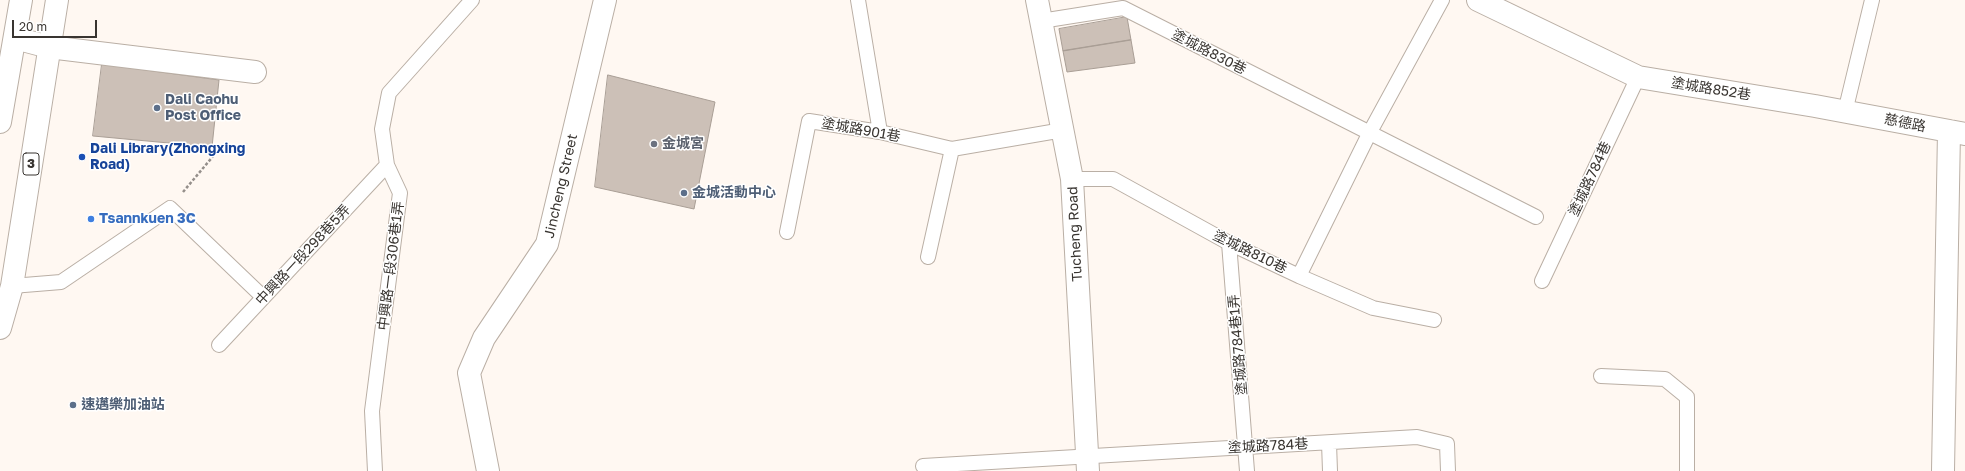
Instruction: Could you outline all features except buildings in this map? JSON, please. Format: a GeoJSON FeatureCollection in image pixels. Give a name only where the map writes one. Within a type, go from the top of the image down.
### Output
{"type":"FeatureCollection","features":[{"type":"Feature","properties":{"kind":"street"},"geometry":{"type":"LineString","coordinates":[[0,122],[21,0]]}},
{"type":"Feature","properties":{"kind":"street","name":"3"},"geometry":{"type":"LineString","coordinates":[[0,328],[12,286],[49,47],[58,0]]}},
{"type":"Feature","properties":{"kind":"street","name":"Jincheng Street"},"geometry":{"type":"LineString","coordinates":[[488,471],[469,374],[484,338],[547,244],[605,0]]}},
{"type":"Feature","properties":{"kind":"street","name":"Tucheng Road"},"geometry":{"type":"LineString","coordinates":[[1037,0],[1072,179],[1088,464]]}},
{"type":"Feature","properties":{"kind":"street","name":"塗城路852巷"},"geometry":{"type":"LineString","coordinates":[[1478,0],[1638,77],[1845,112]]}},
{"type":"Feature","properties":{"kind":"street"},"geometry":{"type":"LineString","coordinates":[[15,38],[49,47],[255,72]]}},
{"type":"Feature","properties":{"kind":"street","name":"慈德路"},"geometry":{"type":"LineString","coordinates":[[1845,112],[1957,133]]}},
{"type":"Feature","properties":{"kind":"street"},"geometry":{"type":"LineString","coordinates":[[1943,471],[1957,133]]}},
{"type":"Feature","properties":{"kind":"lane","name":"中興路一段306巷1弄"},"geometry":{"type":"LineString","coordinates":[[375,471],[372,411],[400,193],[387,165],[382,129],[388,93],[472,0]]}},
{"type":"Feature","properties":{"kind":"lane"},"geometry":{"type":"LineString","coordinates":[[858,0],[880,132]]}},
{"type":"Feature","properties":{"kind":"lane"},"geometry":{"type":"LineString","coordinates":[[1299,276],[1370,132],[1442,0]]}},
{"type":"Feature","properties":{"kind":"lane"},"geometry":{"type":"LineString","coordinates":[[1845,112],[1872,0]]}},
{"type":"Feature","properties":{"kind":"lane","name":"塗城路830巷"},"geometry":{"type":"LineString","coordinates":[[1041,21],[1123,8],[1536,217]]}},
{"type":"Feature","properties":{"kind":"lane","name":"塗城路784巷"},"geometry":{"type":"LineString","coordinates":[[1542,281],[1638,77]]}},
{"type":"Feature","properties":{"kind":"lane","name":"塗城路901巷"},"geometry":{"type":"LineString","coordinates":[[787,232],[809,121],[880,132],[952,149],[1063,130]]}},
{"type":"Feature","properties":{"kind":"lane"},"geometry":{"type":"LineString","coordinates":[[928,257],[952,149]]}},
{"type":"Feature","properties":{"kind":"lane","name":"中興路一段298巷5弄"},"geometry":{"type":"LineString","coordinates":[[219,345],[387,165]]}},
{"type":"Feature","properties":{"kind":"lane","name":"塗城路810巷"},"geometry":{"type":"LineString","coordinates":[[1072,179],[1113,179],[1229,243],[1299,276],[1373,308],[1434,320]]}},
{"type":"Feature","properties":{"kind":"lane"},"geometry":{"type":"LineString","coordinates":[[12,286],[61,282],[170,208],[263,297]]}},
{"type":"Feature","properties":{"kind":"lane","name":"塗城路784巷1弄"},"geometry":{"type":"LineString","coordinates":[[1229,243],[1248,471]]}},
{"type":"Feature","properties":{"kind":"lane"},"geometry":{"type":"LineString","coordinates":[[1601,376],[1665,379],[1687,397],[1687,471]]}},
{"type":"Feature","properties":{"kind":"lane","name":"塗城路784巷"},"geometry":{"type":"LineString","coordinates":[[923,466],[1088,464],[1247,447],[1417,437],[1447,444],[1448,471]]}},
{"type":"Feature","properties":{"kind":"lane"},"geometry":{"type":"LineString","coordinates":[[1330,443],[1330,471]]}},
{"type":"Feature","properties":{"kind":"path"},"geometry":{"type":"LineString","coordinates":[[170,208],[220,148]]}},
{"type":"Feature","properties":{"kind":"place","name":"Dali Caohu Post Office"},"geometry":{"type":"Point","coordinates":[157,108]}},
{"type":"Feature","properties":{"kind":"place","name":"金城宮"},"geometry":{"type":"Point","coordinates":[654,144]}},
{"type":"Feature","properties":{"kind":"place","name":"Dali Library(Zhongxing Road)"},"geometry":{"type":"Point","coordinates":[82,157]}},
{"type":"Feature","properties":{"kind":"place","name":"金城活動中心"},"geometry":{"type":"Point","coordinates":[684,193]}},
{"type":"Feature","properties":{"kind":"place","name":"Tsannkuen 3C"},"geometry":{"type":"Point","coordinates":[91,219]}},
{"type":"Feature","properties":{"kind":"place","name":"速邁樂加油站"},"geometry":{"type":"Point","coordinates":[73,405]}}]}
